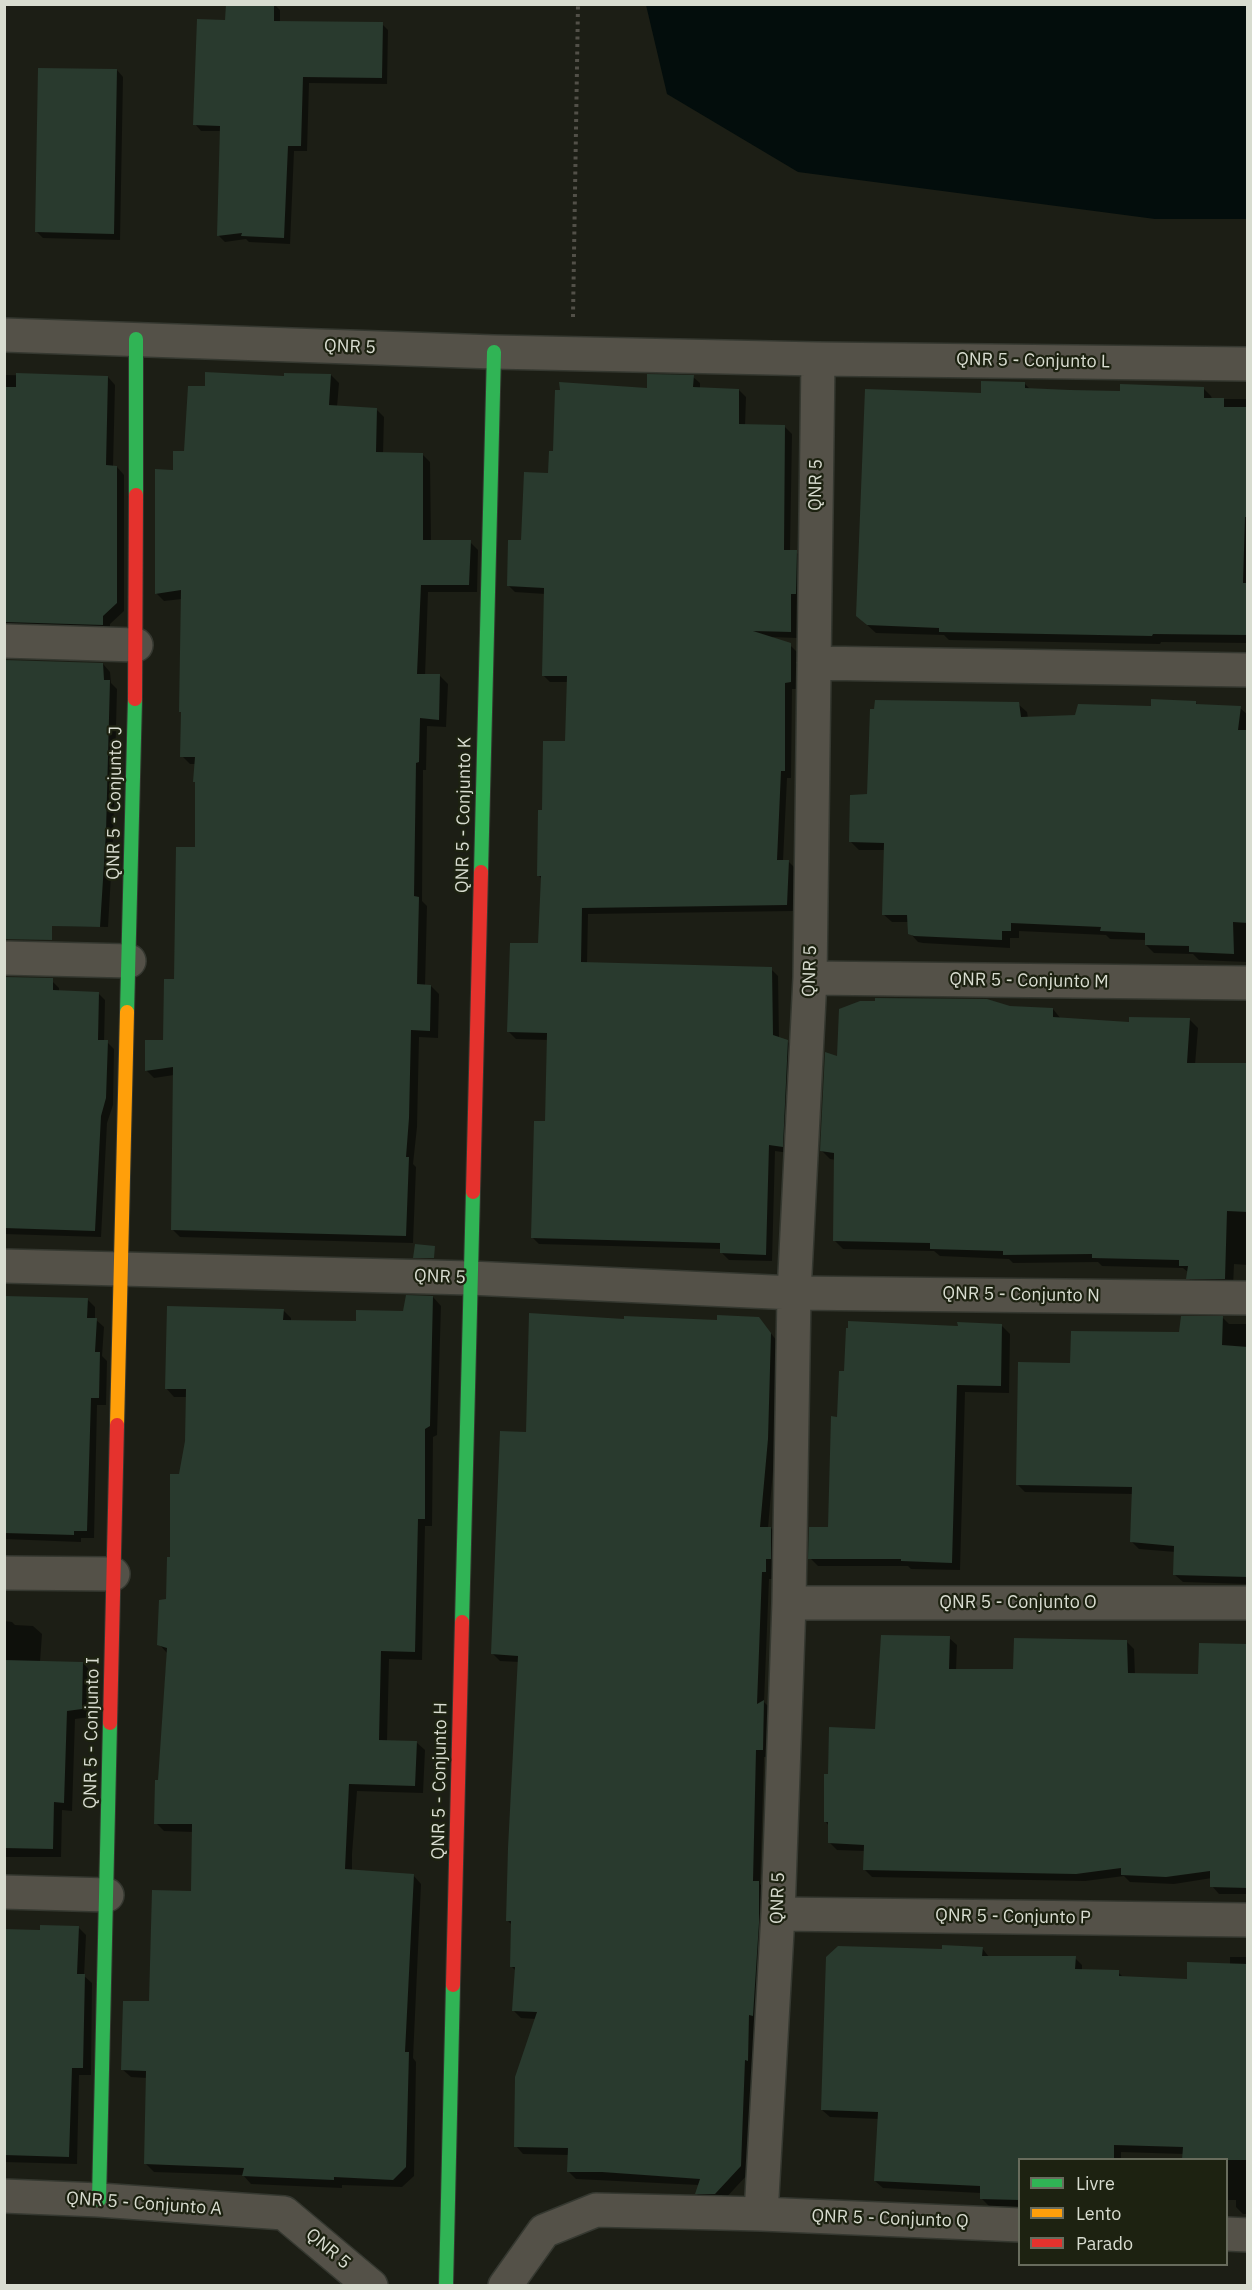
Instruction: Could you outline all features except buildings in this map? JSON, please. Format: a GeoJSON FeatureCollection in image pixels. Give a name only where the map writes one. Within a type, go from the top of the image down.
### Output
{"type":"FeatureCollection","features":[{"type":"Feature","properties":{"kind":"street","name":"QNR 5"},"geometry":{"type":"LineString","coordinates":[[4,335],[494,352],[818,359],[810,978],[794,1293],[789,1603],[777,1914],[761,2214]]}},
{"type":"Feature","properties":{"kind":"street","name":"QNR 5 - Conjunto J"},"geometry":{"type":"LineString","coordinates":[[122,1267],[136,645],[136,339]]}},
{"type":"Feature","properties":{"kind":"street","name":"QNR 5 - Conjunto K"},"geometry":{"type":"LineString","coordinates":[[471,1278],[494,352]]}},
{"type":"Feature","properties":{"kind":"street","name":"QNR 5 - Conjunto L"},"geometry":{"type":"LineString","coordinates":[[818,359],[1248,364]]}},
{"type":"Feature","properties":{"kind":"street"},"geometry":{"type":"LineString","coordinates":[[4,641],[136,645]]}},
{"type":"Feature","properties":{"kind":"street"},"geometry":{"type":"LineString","coordinates":[[814,663],[1248,670]]}},
{"type":"Feature","properties":{"kind":"street"},"geometry":{"type":"LineString","coordinates":[[4,958],[129,961]]}},
{"type":"Feature","properties":{"kind":"street","name":"QNR 5 - Conjunto M"},"geometry":{"type":"LineString","coordinates":[[810,978],[1248,983]]}},
{"type":"Feature","properties":{"kind":"street","name":"QNR 5"},"geometry":{"type":"LineString","coordinates":[[4,1266],[122,1267],[471,1278],[794,1293]]}},
{"type":"Feature","properties":{"kind":"street","name":"QNR 5 - Conjunto I"},"geometry":{"type":"LineString","coordinates":[[99,2200],[122,1267]]}},
{"type":"Feature","properties":{"kind":"street","name":"QNR 5 - Conjunto H"},"geometry":{"type":"LineString","coordinates":[[446,2286],[471,1278]]}},
{"type":"Feature","properties":{"kind":"street","name":"QNR 5 - Conjunto N"},"geometry":{"type":"LineString","coordinates":[[794,1293],[1248,1298]]}},
{"type":"Feature","properties":{"kind":"street"},"geometry":{"type":"LineString","coordinates":[[4,1573],[113,1574]]}},
{"type":"Feature","properties":{"kind":"street","name":"QNR 5 - Conjunto O"},"geometry":{"type":"LineString","coordinates":[[789,1603],[1248,1604]]}},
{"type":"Feature","properties":{"kind":"street"},"geometry":{"type":"LineString","coordinates":[[4,1892],[107,1895]]}},
{"type":"Feature","properties":{"kind":"street","name":"QNR 5 - Conjunto P"},"geometry":{"type":"LineString","coordinates":[[777,1914],[1248,1920]]}},
{"type":"Feature","properties":{"kind":"street","name":"QNR 5 - Conjunto A"},"geometry":{"type":"LineString","coordinates":[[4,2196],[284,2213]]}},
{"type":"Feature","properties":{"kind":"street"},"geometry":{"type":"LineString","coordinates":[[505,2286],[544,2231],[596,2210],[761,2214]]}},
{"type":"Feature","properties":{"kind":"street","name":"QNR 5"},"geometry":{"type":"LineString","coordinates":[[284,2213],[371,2286]]}},
{"type":"Feature","properties":{"kind":"street","name":"QNR 5 - Conjunto Q"},"geometry":{"type":"LineString","coordinates":[[761,2214],[1018,2225]]}},
{"type":"Feature","properties":{"kind":"street"},"geometry":{"type":"LineString","coordinates":[[1228,2234],[1248,2235]]}},
{"type":"Feature","properties":{"kind":"path"},"geometry":{"type":"LineString","coordinates":[[573,353],[578,4]]}},
{"type":"Feature","properties":{"kind":"shaded area"},"geometry":{"type":"Polygon","coordinates":[[[646,5],[1247,5],[1247,219],[1155,219],[798,172],[667,94],[646,5]]]}},
{"type":"Feature","properties":{"kind":"traffic: fast"},"geometry":{"type":"LineString","coordinates":[[136,339],[136,495]]}},
{"type":"Feature","properties":{"kind":"traffic: fast"},"geometry":{"type":"LineString","coordinates":[[481,872],[494,352]]}},
{"type":"Feature","properties":{"kind":"traffic: fast"},"geometry":{"type":"LineString","coordinates":[[127,1012],[135,699]]}},
{"type":"Feature","properties":{"kind":"traffic: fast"},"geometry":{"type":"LineString","coordinates":[[462,1622],[473,1192]]}},
{"type":"Feature","properties":{"kind":"traffic: fast"},"geometry":{"type":"LineString","coordinates":[[99,2200],[110,1723]]}},
{"type":"Feature","properties":{"kind":"traffic: fast"},"geometry":{"type":"LineString","coordinates":[[446,2286],[453,1985]]}},
{"type":"Feature","properties":{"kind":"traffic: slow"},"geometry":{"type":"LineString","coordinates":[[117,1425],[127,1012]]}},
{"type":"Feature","properties":{"kind":"traffic: jam"},"geometry":{"type":"LineString","coordinates":[[135,699],[136,495]]}},
{"type":"Feature","properties":{"kind":"traffic: jam"},"geometry":{"type":"LineString","coordinates":[[473,1192],[481,872]]}},
{"type":"Feature","properties":{"kind":"traffic: jam"},"geometry":{"type":"LineString","coordinates":[[110,1723],[117,1425]]}},
{"type":"Feature","properties":{"kind":"traffic: jam"},"geometry":{"type":"LineString","coordinates":[[453,1985],[462,1622]]}}]}
